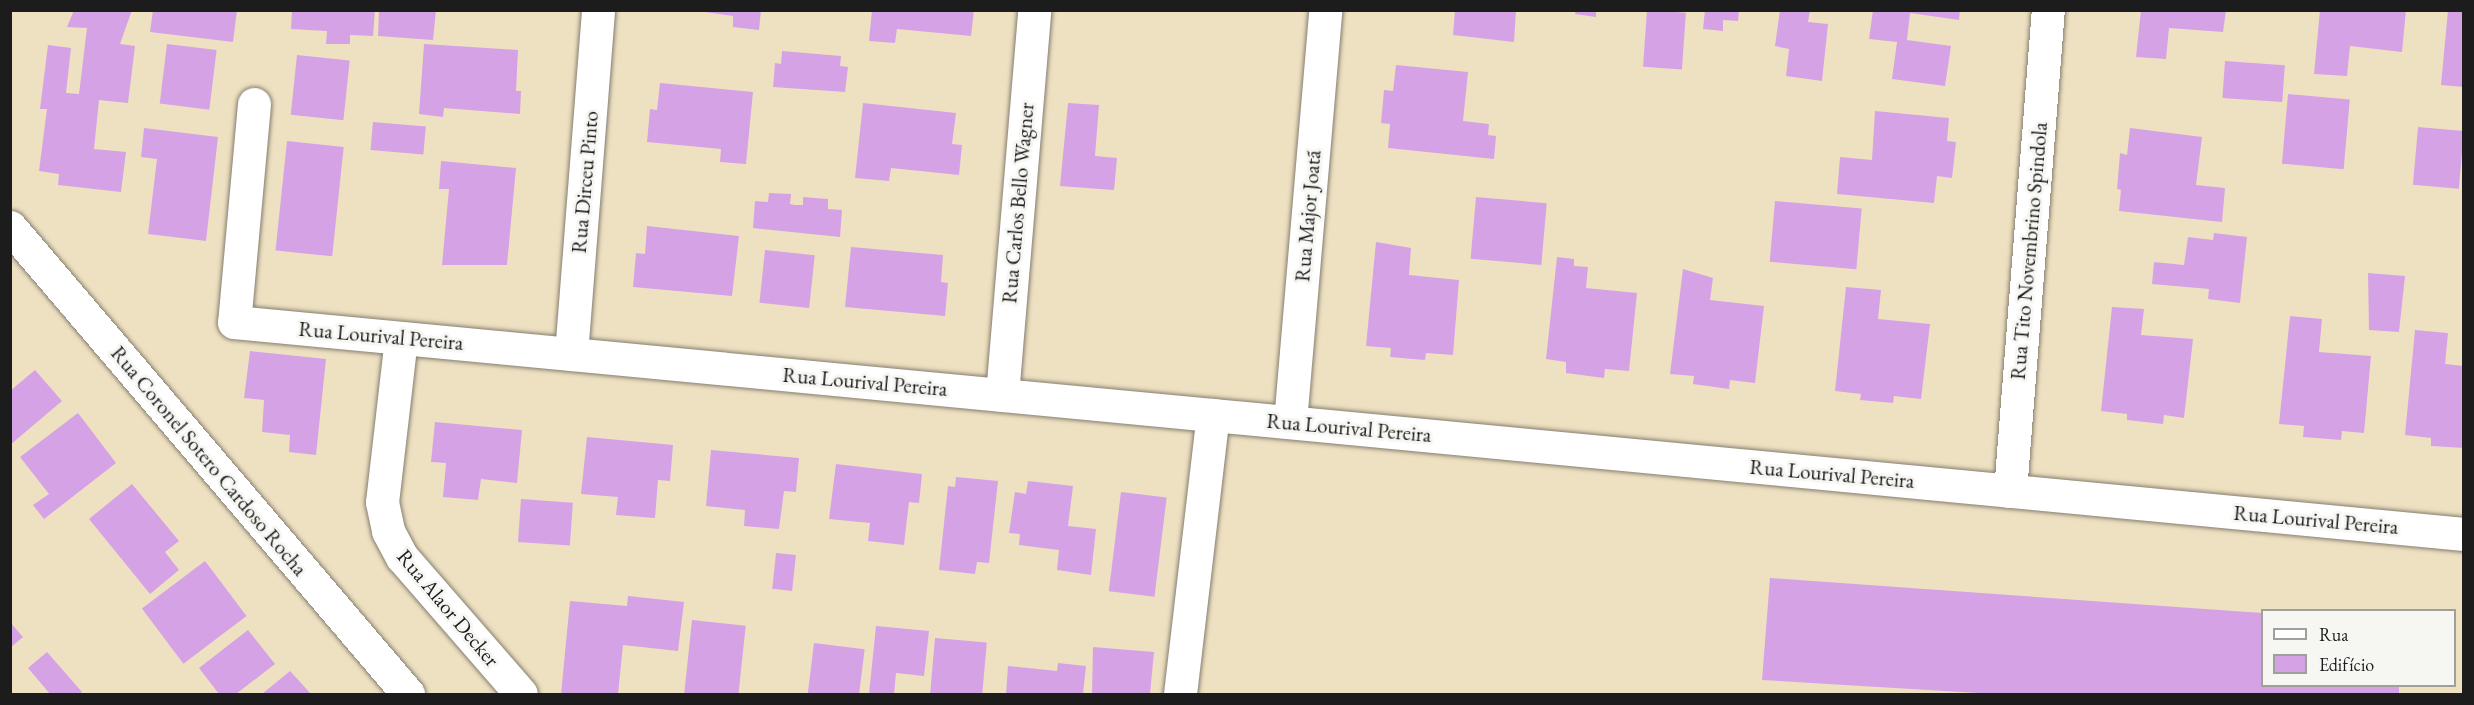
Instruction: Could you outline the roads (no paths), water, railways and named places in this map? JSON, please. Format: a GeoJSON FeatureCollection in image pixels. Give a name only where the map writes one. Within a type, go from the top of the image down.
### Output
{"type":"FeatureCollection","features":[{"type":"Feature","properties":{"kind":"street","name":"Rua Dirceu Pinto"},"geometry":{"type":"LineString","coordinates":[[571,354],[598,10]]}},
{"type":"Feature","properties":{"kind":"street","name":"Rua Carlos Bello Wagner"},"geometry":{"type":"LineString","coordinates":[[1002,395],[1034,10]]}},
{"type":"Feature","properties":{"kind":"street","name":"Rua Major Joatã"},"geometry":{"type":"LineString","coordinates":[[1290,422],[1325,10]]}},
{"type":"Feature","properties":{"kind":"street","name":"Rua Tito Novembrino Spindola"},"geometry":{"type":"LineString","coordinates":[[2010,491],[2048,10]]}},
{"type":"Feature","properties":{"kind":"street","name":"Rua Lourival Pereira"},"geometry":{"type":"LineString","coordinates":[[254,104],[234,322],[2463,534]]}},
{"type":"Feature","properties":{"kind":"street","name":"Rua Coronel Sotero Cardoso Rocha"},"geometry":{"type":"LineString","coordinates":[[10,227],[408,694]]}},
{"type":"Feature","properties":{"kind":"street","name":"Rua Alaor Decker"},"geometry":{"type":"LineString","coordinates":[[402,338],[382,502],[388,531],[402,557],[521,694]]}},
{"type":"Feature","properties":{"kind":"street"},"geometry":{"type":"LineString","coordinates":[[1180,694],[1213,415]]}}]}
